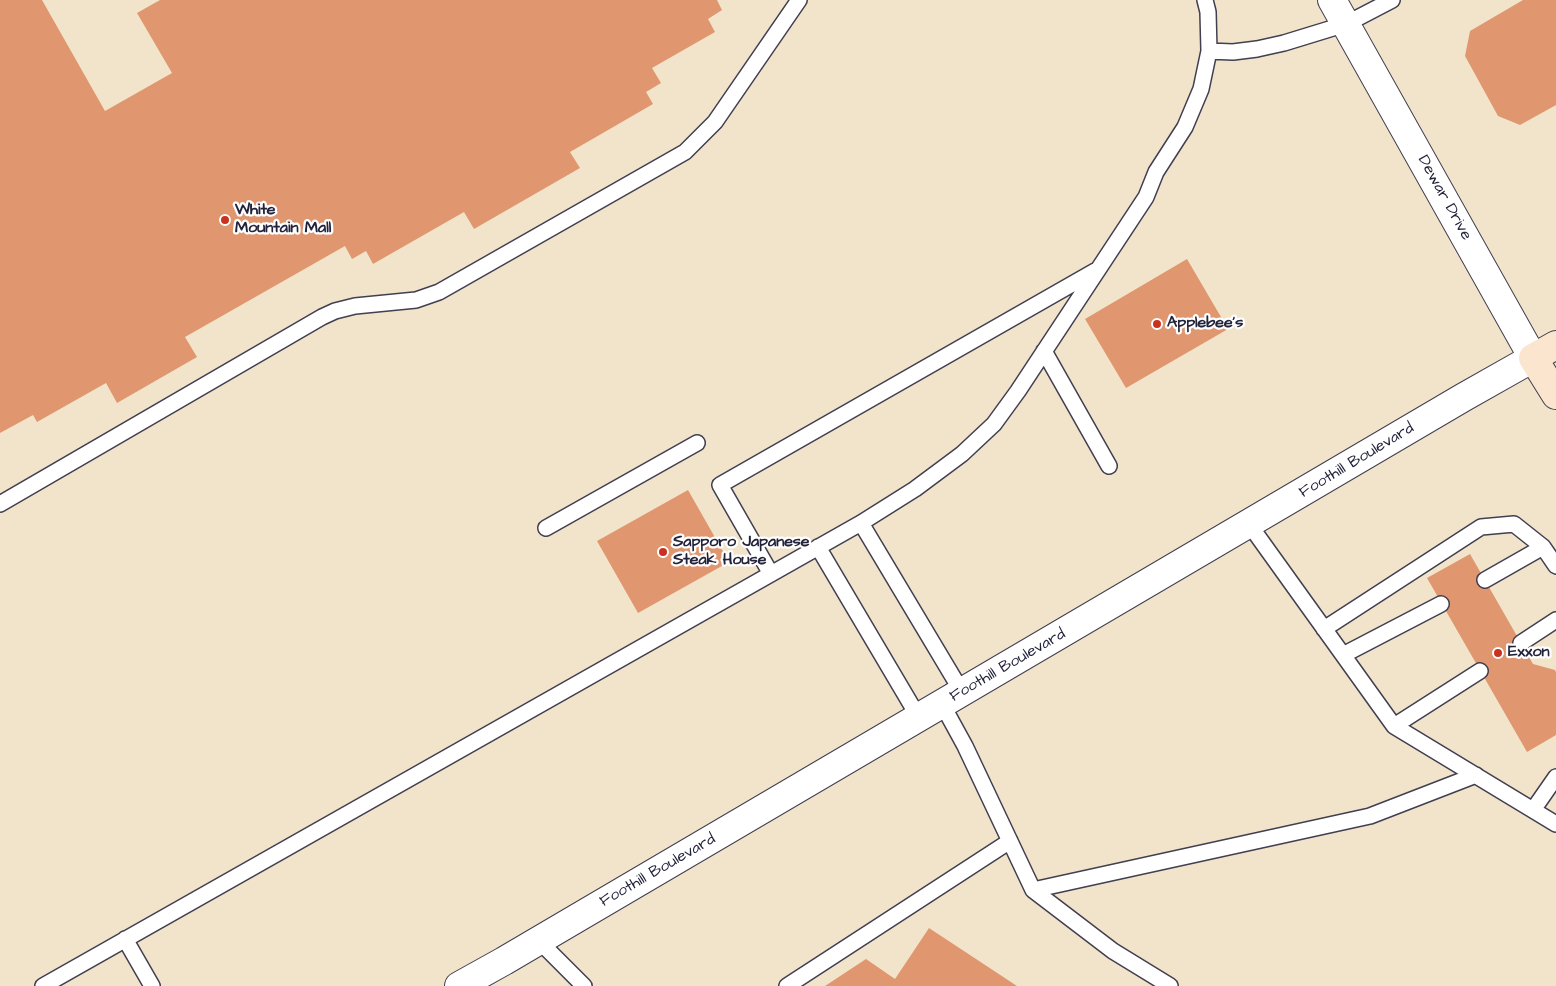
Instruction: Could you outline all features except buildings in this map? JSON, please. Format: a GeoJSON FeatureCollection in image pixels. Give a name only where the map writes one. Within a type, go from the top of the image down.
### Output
{"type":"FeatureCollection","features":[{"type":"Feature","properties":{"kind":"main road","name":"Foothill Boulevard"},"geometry":{"type":"LineString","coordinates":[[1532,358],[1556,345]]}},
{"type":"Feature","properties":{"kind":"main road","name":"Dewar Drive"},"geometry":{"type":"LineString","coordinates":[[1532,358],[1556,395]]}},
{"type":"Feature","properties":{"kind":"street","name":"Dewar Drive"},"geometry":{"type":"LineString","coordinates":[[1332,0],[1532,358]]}},
{"type":"Feature","properties":{"kind":"street","name":"Foothill Boulevard"},"geometry":{"type":"LineString","coordinates":[[459,986],[539,941],[1532,358]]}},
{"type":"Feature","properties":{"kind":"lane"},"geometry":{"type":"LineString","coordinates":[[0,504],[322,317],[335,311],[355,306],[416,300],[439,292],[685,152],[715,122],[799,0]]}},
{"type":"Feature","properties":{"kind":"lane"},"geometry":{"type":"LineString","coordinates":[[42,986],[861,523],[915,490],[962,454],[994,424],[1044,351],[1146,197],[1156,172],[1185,127],[1201,89],[1209,50],[1208,12],[1205,0]]}},
{"type":"Feature","properties":{"kind":"lane"},"geometry":{"type":"LineString","coordinates":[[1209,50],[1233,52],[1284,43],[1346,24],[1392,0]]}},
{"type":"Feature","properties":{"kind":"lane"},"geometry":{"type":"LineString","coordinates":[[771,574],[720,485],[1098,269]]}},
{"type":"Feature","properties":{"kind":"lane"},"geometry":{"type":"LineString","coordinates":[[1044,351],[1109,466]]}},
{"type":"Feature","properties":{"kind":"lane"},"geometry":{"type":"LineString","coordinates":[[546,528],[697,443]]}},
{"type":"Feature","properties":{"kind":"lane"},"geometry":{"type":"LineString","coordinates":[[861,523],[952,698],[966,746],[1033,890],[1113,951],[1170,986]]}},
{"type":"Feature","properties":{"kind":"lane"},"geometry":{"type":"LineString","coordinates":[[1249,524],[1394,726],[1556,824]]}},
{"type":"Feature","properties":{"kind":"lane"},"geometry":{"type":"LineString","coordinates":[[1324,629],[1481,527],[1514,524],[1543,547],[1556,566]]}},
{"type":"Feature","properties":{"kind":"lane"},"geometry":{"type":"LineString","coordinates":[[818,547],[919,718]]}},
{"type":"Feature","properties":{"kind":"lane"},"geometry":{"type":"LineString","coordinates":[[1485,580],[1543,547]]}},
{"type":"Feature","properties":{"kind":"lane"},"geometry":{"type":"LineString","coordinates":[[1343,655],[1442,604]]}},
{"type":"Feature","properties":{"kind":"lane"},"geometry":{"type":"LineString","coordinates":[[1521,643],[1556,620]]}},
{"type":"Feature","properties":{"kind":"lane"},"geometry":{"type":"LineString","coordinates":[[1394,726],[1480,671]]}},
{"type":"Feature","properties":{"kind":"lane"},"geometry":{"type":"LineString","coordinates":[[1033,890],[1370,816],[1476,776]]}},
{"type":"Feature","properties":{"kind":"lane"},"geometry":{"type":"LineString","coordinates":[[1533,810],[1556,777]]}},
{"type":"Feature","properties":{"kind":"lane"},"geometry":{"type":"LineString","coordinates":[[787,986],[1010,840]]}},
{"type":"Feature","properties":{"kind":"lane"},"geometry":{"type":"LineString","coordinates":[[125,939],[152,986]]}},
{"type":"Feature","properties":{"kind":"lane"},"geometry":{"type":"LineString","coordinates":[[539,941],[584,986]]}},
{"type":"Feature","properties":{"kind":"place","name":"White Mountain Mall"},"geometry":{"type":"Point","coordinates":[225,220]}},
{"type":"Feature","properties":{"kind":"place","name":"Applebee's"},"geometry":{"type":"Point","coordinates":[1157,324]}},
{"type":"Feature","properties":{"kind":"place","name":"Sapporo Japanese Steak House"},"geometry":{"type":"Point","coordinates":[663,552]}},
{"type":"Feature","properties":{"kind":"place","name":"Exxon"},"geometry":{"type":"Point","coordinates":[1498,653]}}]}
